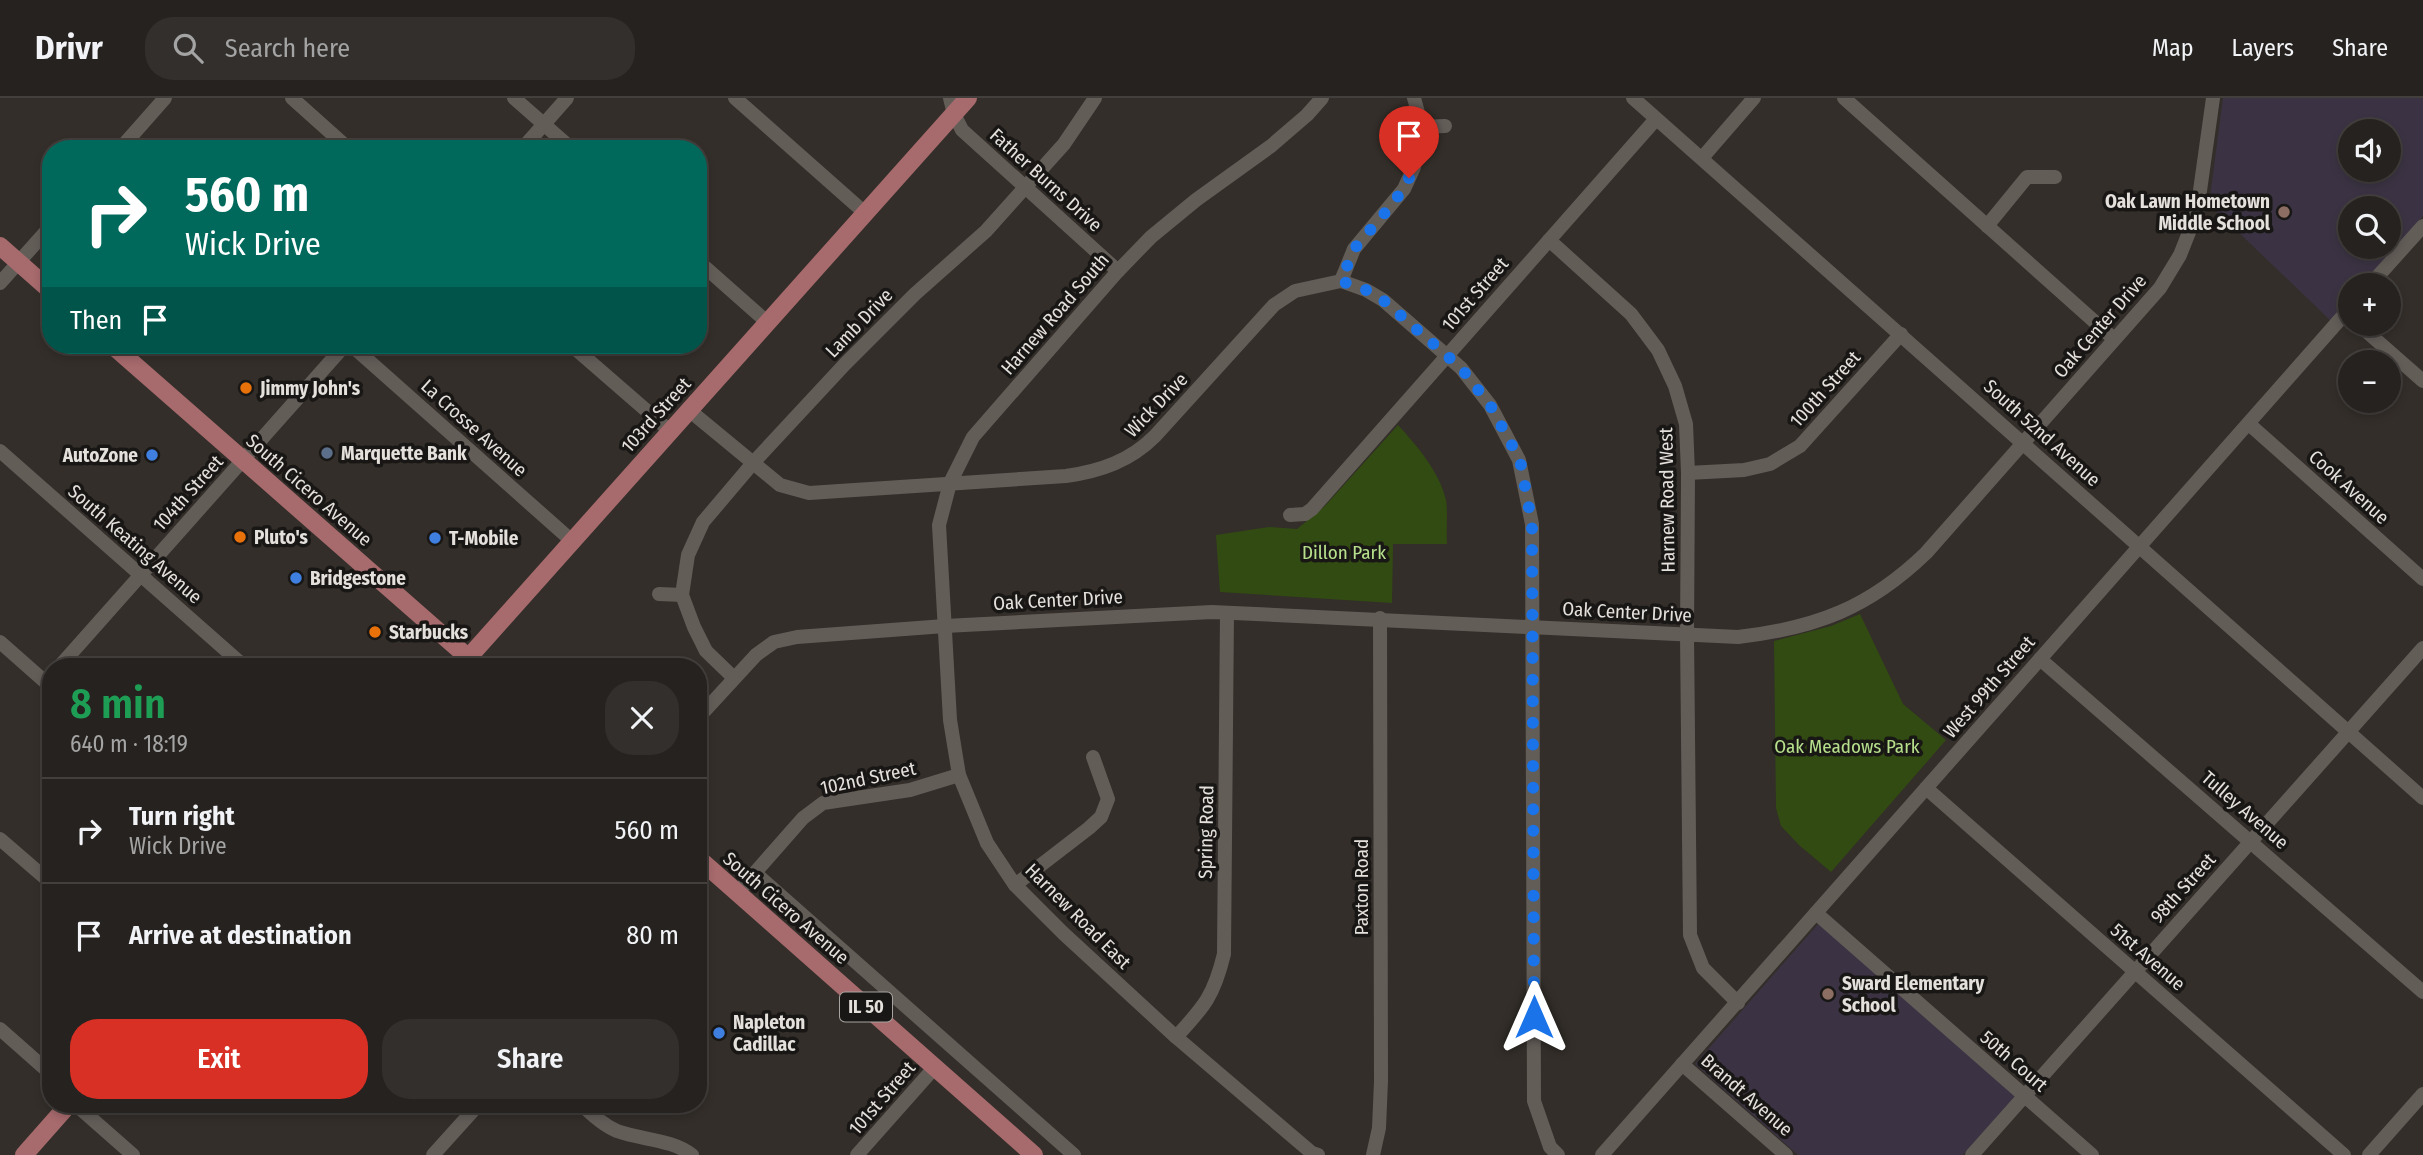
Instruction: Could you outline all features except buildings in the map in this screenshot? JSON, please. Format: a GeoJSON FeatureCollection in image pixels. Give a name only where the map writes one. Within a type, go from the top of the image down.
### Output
{"type":"FeatureCollection","features":[{"type":"Feature","properties":{"kind":"main road","name":"103rd Street"},"geometry":{"type":"LineString","coordinates":[[474,658],[572,541],[865,213],[952,106],[968,98]]}},
{"type":"Feature","properties":{"kind":"main road"},"geometry":{"type":"LineString","coordinates":[[0,246],[42,283]]}},
{"type":"Feature","properties":{"kind":"main road","name":"South Cicero Avenue"},"geometry":{"type":"LineString","coordinates":[[121,354],[462,658]]}},
{"type":"Feature","properties":{"kind":"main road","name":"South Cicero Avenue"},"geometry":{"type":"LineString","coordinates":[[707,866],[1034,1155]]}},
{"type":"Feature","properties":{"kind":"main road"},"geometry":{"type":"LineString","coordinates":[[24,1155],[61,1113]]}},
{"type":"Feature","properties":{"kind":"street"},"geometry":{"type":"LineString","coordinates":[[131,140],[165,98]]}},
{"type":"Feature","properties":{"kind":"street"},"geometry":{"type":"LineString","coordinates":[[292,98],[339,140]]}},
{"type":"Feature","properties":{"kind":"street"},"geometry":{"type":"LineString","coordinates":[[514,98],[562,140]]}},
{"type":"Feature","properties":{"kind":"street"},"geometry":{"type":"LineString","coordinates":[[530,140],[567,98]]}},
{"type":"Feature","properties":{"kind":"street"},"geometry":{"type":"LineString","coordinates":[[735,98],[865,213]]}},
{"type":"Feature","properties":{"kind":"street","name":"Lamb Drive"},"geometry":{"type":"LineString","coordinates":[[734,678],[706,651],[682,595],[688,555],[702,522],[753,463],[906,302],[986,231],[1025,189],[1064,144],[1095,98]]}},
{"type":"Feature","properties":{"kind":"street","name":"Harnew Road South"},"geometry":{"type":"LineString","coordinates":[[945,626],[939,524],[950,483],[973,437],[1151,237],[1196,200],[1271,146],[1322,98]]}},
{"type":"Feature","properties":{"kind":"street"},"geometry":{"type":"LineString","coordinates":[[1414,98],[1422,127],[1418,154],[1409,178],[1395,201],[1354,249],[1341,281],[1366,290],[1383,300],[1461,368],[1490,405],[1520,460],[1532,524],[1534,1101],[1550,1147],[1558,1155]]}},
{"type":"Feature","properties":{"kind":"street","name":"South 52nd Avenue"},"geometry":{"type":"LineString","coordinates":[[1633,98],[2423,798]]}},
{"type":"Feature","properties":{"kind":"street"},"geometry":{"type":"LineString","coordinates":[[1702,158],[1754,98]]}},
{"type":"Feature","properties":{"kind":"street"},"geometry":{"type":"LineString","coordinates":[[1844,98],[2114,339]]}},
{"type":"Feature","properties":{"kind":"street","name":"Oak Center Drive"},"geometry":{"type":"LineString","coordinates":[[707,708],[756,655],[774,642],[797,637],[1152,614],[1227,613],[1380,618],[1738,637],[1770,633],[1824,620],[1863,602],[1906,572],[1926,553],[2160,288],[2188,238],[2201,193],[2213,98]]}},
{"type":"Feature","properties":{"kind":"street","name":"Father Burns Drive"},"geometry":{"type":"LineString","coordinates":[[952,106],[962,130],[1118,271]]}},
{"type":"Feature","properties":{"kind":"street","name":"101st Street"},"geometry":{"type":"LineString","coordinates":[[1290,515],[1305,514],[1312,509],[1656,118]]}},
{"type":"Feature","properties":{"kind":"street"},"geometry":{"type":"LineString","coordinates":[[1422,127],[1445,126]]}},
{"type":"Feature","properties":{"kind":"street"},"geometry":{"type":"LineString","coordinates":[[1987,226],[2027,177],[2055,177]]}},
{"type":"Feature","properties":{"kind":"street"},"geometry":{"type":"LineString","coordinates":[[2381,273],[2423,226]]}},
{"type":"Feature","properties":{"kind":"street"},"geometry":{"type":"LineString","coordinates":[[0,283],[42,236]]}},
{"type":"Feature","properties":{"kind":"street","name":"Harnew Road West"},"geometry":{"type":"LineString","coordinates":[[1549,240],[1631,314],[1658,350],[1675,386],[1686,424],[1690,935],[1703,968],[1738,1003]]}},
{"type":"Feature","properties":{"kind":"street"},"geometry":{"type":"LineString","coordinates":[[707,269],[767,322]]}},
{"type":"Feature","properties":{"kind":"street","name":"Wick Drive"},"geometry":{"type":"LineString","coordinates":[[689,410],[780,485],[810,492],[1084,474],[1104,469],[1132,456],[1155,436],[1274,305],[1295,291],[1341,281]]}},
{"type":"Feature","properties":{"kind":"street","name":"West 99th Street"},"geometry":{"type":"LineString","coordinates":[[1602,1155],[2338,325]]}},
{"type":"Feature","properties":{"kind":"street","name":"100th Street"},"geometry":{"type":"LineString","coordinates":[[1688,473],[1744,470],[1770,464],[1800,446],[1901,334]]}},
{"type":"Feature","properties":{"kind":"street"},"geometry":{"type":"LineString","coordinates":[[2372,336],[2423,381]]}},
{"type":"Feature","properties":{"kind":"street","name":"104th Street"},"geometry":{"type":"LineString","coordinates":[[67,658],[340,354]]}},
{"type":"Feature","properties":{"kind":"street","name":"La Crosse Avenue"},"geometry":{"type":"LineString","coordinates":[[358,354],[572,541]]}},
{"type":"Feature","properties":{"kind":"street"},"geometry":{"type":"LineString","coordinates":[[581,354],[670,431]]}},
{"type":"Feature","properties":{"kind":"street","name":"Cook Avenue"},"geometry":{"type":"LineString","coordinates":[[2249,424],[2423,579]]}},
{"type":"Feature","properties":{"kind":"street","name":"South Keating Avenue"},"geometry":{"type":"LineString","coordinates":[[0,452],[235,658]]}},
{"type":"Feature","properties":{"kind":"street"},"geometry":{"type":"LineString","coordinates":[[659,594],[682,595]]}},
{"type":"Feature","properties":{"kind":"street","name":"Spring Road"},"geometry":{"type":"LineString","coordinates":[[1176,1037],[1200,1012],[1216,985],[1224,954],[1227,613]]}},
{"type":"Feature","properties":{"kind":"street","name":"Paxton Road"},"geometry":{"type":"LineString","coordinates":[[1373,1155],[1379,1128],[1381,1081],[1380,618]]}},
{"type":"Feature","properties":{"kind":"street","name":"Harnew Road East"},"geometry":{"type":"LineString","coordinates":[[945,626],[950,720],[959,775],[987,843],[1015,884],[1063,933],[1176,1037],[1312,1153],[1318,1155]]}},
{"type":"Feature","properties":{"kind":"street"},"geometry":{"type":"LineString","coordinates":[[0,642],[42,676]]}},
{"type":"Feature","properties":{"kind":"street","name":"98th Street"},"geometry":{"type":"LineString","coordinates":[[1972,1155],[2423,648]]}},
{"type":"Feature","properties":{"kind":"street","name":"Tulley Avenue"},"geometry":{"type":"LineString","coordinates":[[2040,659],[2423,992]]}},
{"type":"Feature","properties":{"kind":"street"},"geometry":{"type":"LineString","coordinates":[[1015,884],[1101,817],[1108,799],[1093,757]]}},
{"type":"Feature","properties":{"kind":"street","name":"102nd Street"},"geometry":{"type":"LineString","coordinates":[[737,893],[803,818],[823,803],[911,790],[959,775]]}},
{"type":"Feature","properties":{"kind":"street","name":"51st Avenue"},"geometry":{"type":"LineString","coordinates":[[1926,788],[2344,1155]]}},
{"type":"Feature","properties":{"kind":"street"},"geometry":{"type":"LineString","coordinates":[[0,839],[42,875]]}},
{"type":"Feature","properties":{"kind":"street","name":"South Cicero Avenue"},"geometry":{"type":"LineString","coordinates":[[755,873],[1074,1155]]}},
{"type":"Feature","properties":{"kind":"street","name":"50th Court"},"geometry":{"type":"LineString","coordinates":[[1816,913],[2092,1155]]}},
{"type":"Feature","properties":{"kind":"street"},"geometry":{"type":"LineString","coordinates":[[0,1029],[42,1066]]}},
{"type":"Feature","properties":{"kind":"street","name":"Brandt Avenue"},"geometry":{"type":"LineString","coordinates":[[1682,1064],[1786,1155]]}},
{"type":"Feature","properties":{"kind":"street","name":"101st Street"},"geometry":{"type":"LineString","coordinates":[[857,1155],[935,1067]]}},
{"type":"Feature","properties":{"kind":"street"},"geometry":{"type":"LineString","coordinates":[[2369,1155],[2423,1094]]}},
{"type":"Feature","properties":{"kind":"street"},"geometry":{"type":"LineString","coordinates":[[85,1113],[133,1155]]}},
{"type":"Feature","properties":{"kind":"street"},"geometry":{"type":"LineString","coordinates":[[433,1155],[471,1113]]}},
{"type":"Feature","properties":{"kind":"street"},"geometry":{"type":"LineString","coordinates":[[591,1113],[617,1130],[674,1146],[692,1155]]}},
{"type":"Feature","properties":{"kind":"shaded area","name":"Oak Lawn Hometown Middle School"},"geometry":{"type":"Polygon","coordinates":[[[2223,98],[2423,98],[2423,216],[2401,241],[2401,196],[2338,196],[2338,259],[2386,259],[2373,273],[2338,273],[2338,313],[2331,321],[2209,204],[2223,98]]]}},
{"type":"Feature","properties":{"kind":"shaded area","name":"Sward Elementary School"},"geometry":{"type":"Polygon","coordinates":[[[1819,923],[2016,1096],[1963,1155],[1798,1155],[1695,1064],[1819,923]]]}},
{"type":"Feature","properties":{"kind":"green space","name":"Dillon Park"},"geometry":{"type":"Polygon","coordinates":[[[1398,425],[1427,460],[1443,489],[1447,505],[1447,544],[1393,544],[1392,603],[1220,592],[1216,535],[1269,527],[1297,529],[1324,507],[1398,425]]]}},
{"type":"Feature","properties":{"kind":"green space","name":"Oak Meadows Park"},"geometry":{"type":"Polygon","coordinates":[[[1860,614],[1903,704],[1946,740],[1831,872],[1781,826],[1776,808],[1774,641],[1831,626],[1860,614]]]}},
{"type":"Feature","properties":{"kind":"place","name":"Oak Lawn Hometown Middle School"},"geometry":{"type":"Point","coordinates":[2284,212]}},
{"type":"Feature","properties":{"kind":"place","name":"Jimmy John's"},"geometry":{"type":"Point","coordinates":[246,388]}},
{"type":"Feature","properties":{"kind":"place","name":"Marquette Bank"},"geometry":{"type":"Point","coordinates":[327,453]}},
{"type":"Feature","properties":{"kind":"place","name":"AutoZone"},"geometry":{"type":"Point","coordinates":[152,455]}},
{"type":"Feature","properties":{"kind":"place","name":"Pluto's"},"geometry":{"type":"Point","coordinates":[240,537]}},
{"type":"Feature","properties":{"kind":"place","name":"T-Mobile"},"geometry":{"type":"Point","coordinates":[435,538]}},
{"type":"Feature","properties":{"kind":"place","name":"Bridgestone"},"geometry":{"type":"Point","coordinates":[296,578]}},
{"type":"Feature","properties":{"kind":"place","name":"Starbucks"},"geometry":{"type":"Point","coordinates":[375,632]}},
{"type":"Feature","properties":{"kind":"place","name":"Sward Elementary School"},"geometry":{"type":"Point","coordinates":[1828,994]}},
{"type":"Feature","properties":{"kind":"place","name":"Napleton Cadillac"},"geometry":{"type":"Point","coordinates":[719,1033]}},
{"type":"Feature","properties":{"kind":"route"},"geometry":{"type":"LineString","coordinates":[[1409,178],[1395,201],[1354,249],[1341,281],[1366,290],[1383,300],[1461,368],[1490,405],[1520,460],[1532,524],[1534,1017]]}}]}
